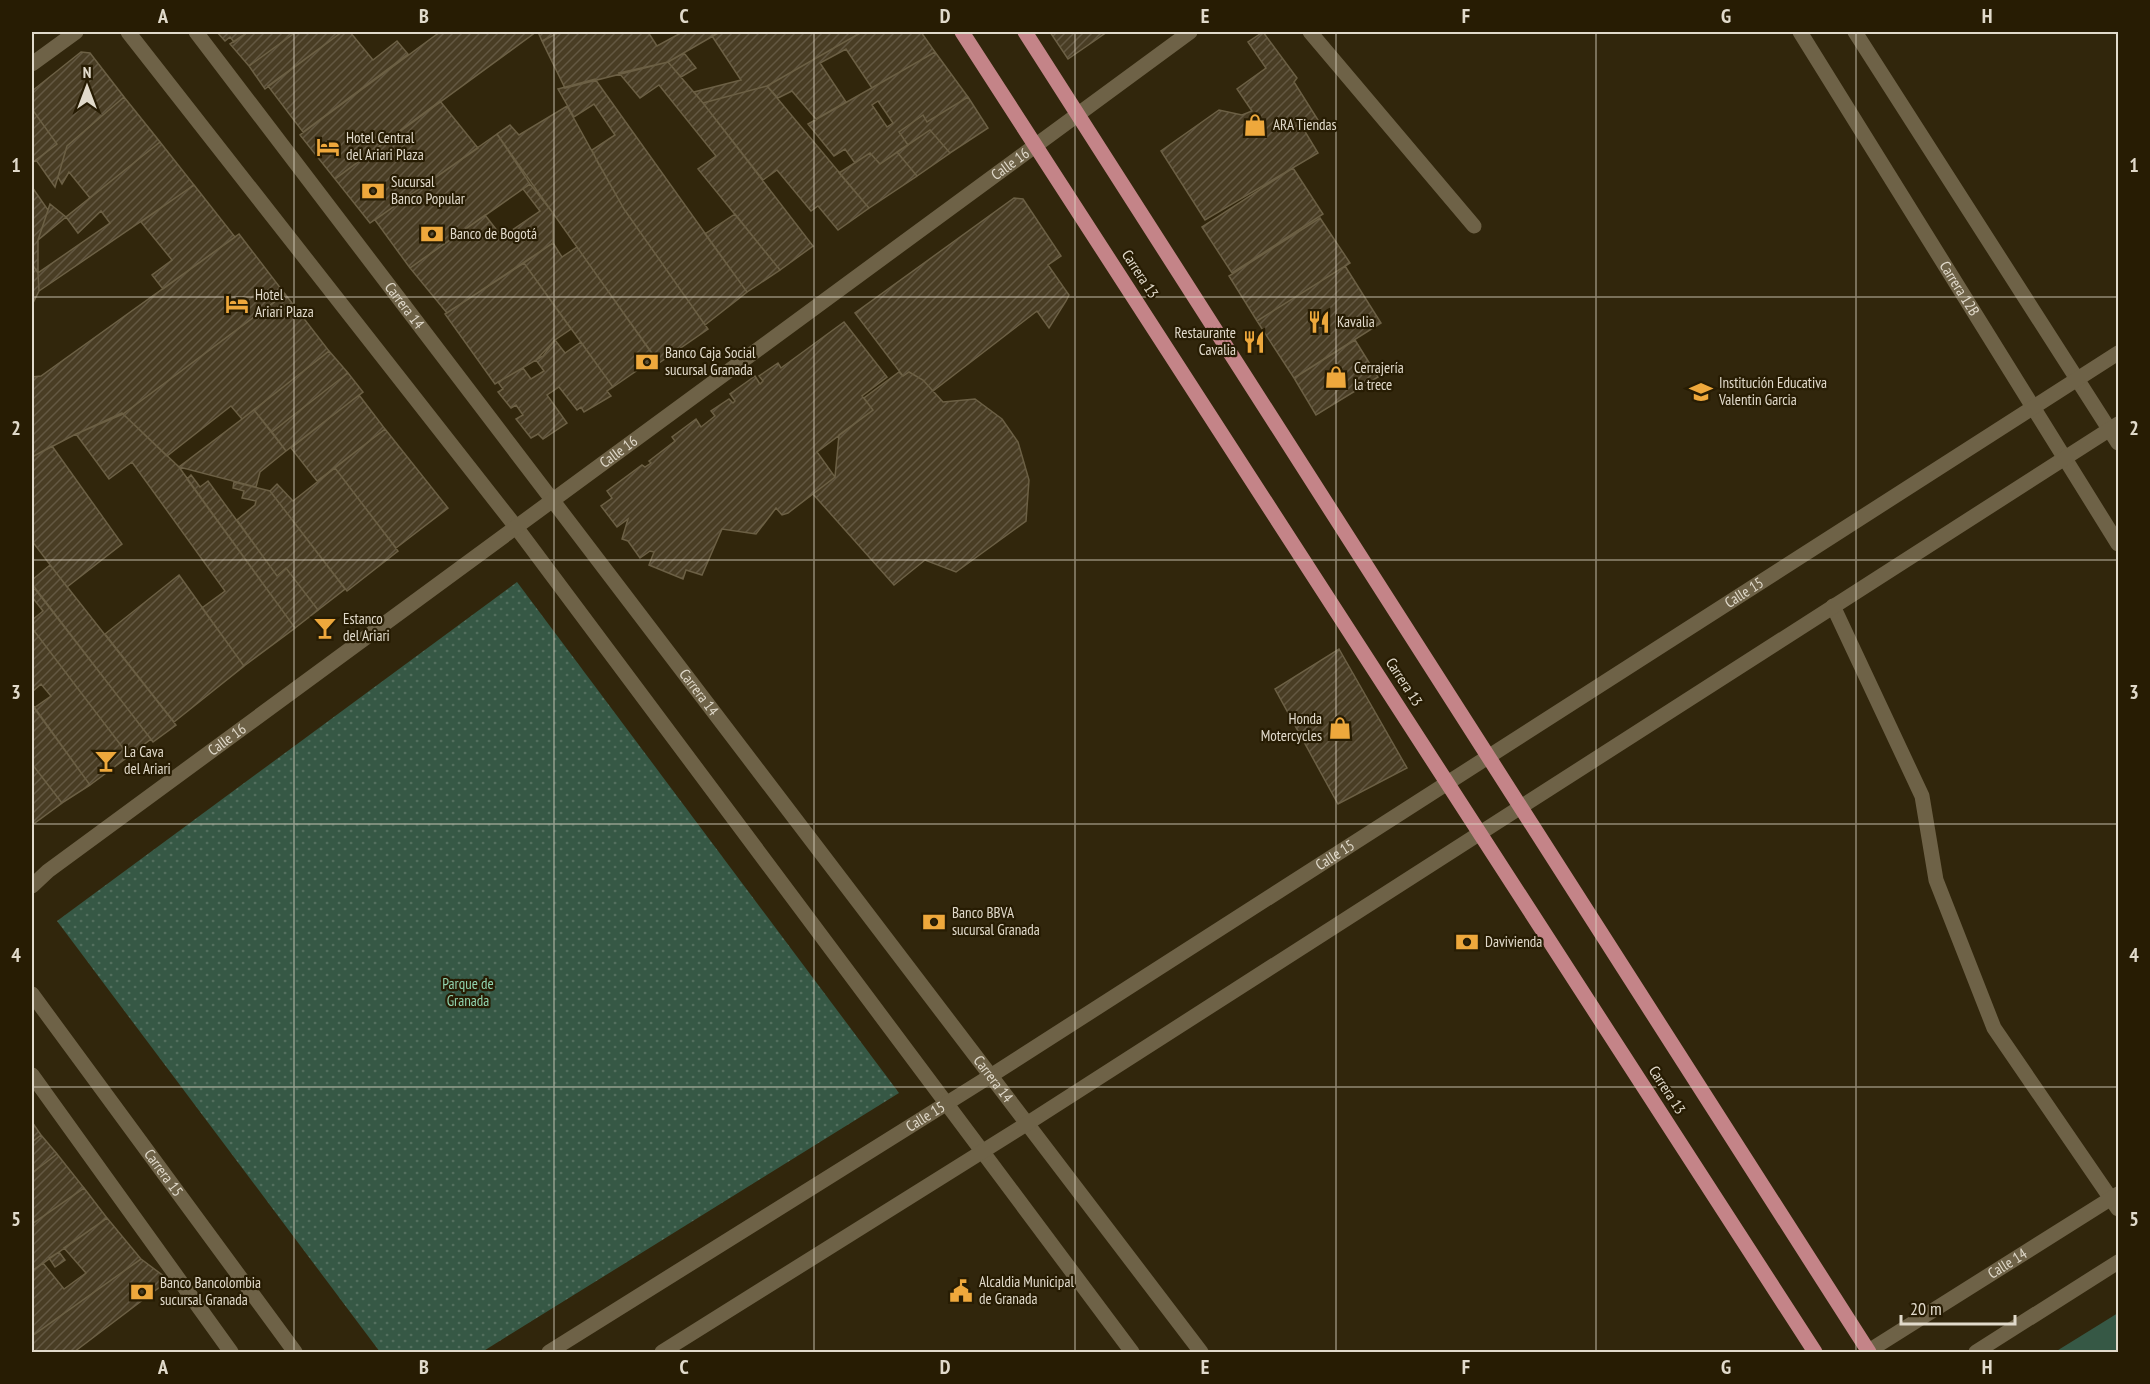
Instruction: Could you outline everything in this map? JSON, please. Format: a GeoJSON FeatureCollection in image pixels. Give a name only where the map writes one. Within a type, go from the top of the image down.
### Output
{"type":"FeatureCollection","features":[{"type":"Feature","properties":{"kind":"main road","name":"Carrera 13"},"geometry":{"type":"LineString","coordinates":[[962,32],[1815,1353]]}},
{"type":"Feature","properties":{"kind":"main road","name":"Carrera 13"},"geometry":{"type":"LineString","coordinates":[[1025,32],[1868,1352]]}},
{"type":"Feature","properties":{"kind":"street"},"geometry":{"type":"LineString","coordinates":[[32,64],[76,32]]}},
{"type":"Feature","properties":{"kind":"street"},"geometry":{"type":"LineString","coordinates":[[128,32],[516,527],[1132,1353]]}},
{"type":"Feature","properties":{"kind":"street","name":"Carrera 14"},"geometry":{"type":"LineString","coordinates":[[196,32],[992,1075],[1201,1353]]}},
{"type":"Feature","properties":{"kind":"street","name":"Calle 16"},"geometry":{"type":"LineString","coordinates":[[32,886],[48,871],[1190,32]]}},
{"type":"Feature","properties":{"kind":"street"},"geometry":{"type":"LineString","coordinates":[[1310,32],[1474,226]]}},
{"type":"Feature","properties":{"kind":"street","name":"Carrera 12B"},"geometry":{"type":"LineString","coordinates":[[1800,32],[2031,408],[2118,544]]}},
{"type":"Feature","properties":{"kind":"street"},"geometry":{"type":"LineString","coordinates":[[1855,32],[2079,378],[2114,426],[2118,443]]}},
{"type":"Feature","properties":{"kind":"street","name":"Calle 15"},"geometry":{"type":"LineString","coordinates":[[549,1353],[992,1075],[2118,353]]}},
{"type":"Feature","properties":{"kind":"street"},"geometry":{"type":"LineString","coordinates":[[662,1353],[1028,1123],[2114,426]]}},
{"type":"Feature","properties":{"kind":"street"},"geometry":{"type":"LineString","coordinates":[[1833,606],[1923,796],[1936,880],[1994,1028],[2116,1200]]}},
{"type":"Feature","properties":{"kind":"street","name":"Calle 16"},"geometry":{"type":"LineString","coordinates":[[32,878],[48,871]]}},
{"type":"Feature","properties":{"kind":"street","name":"Carrera 15"},"geometry":{"type":"LineString","coordinates":[[32,994],[295,1353]]}},
{"type":"Feature","properties":{"kind":"street"},"geometry":{"type":"LineString","coordinates":[[32,1075],[231,1353]]}},
{"type":"Feature","properties":{"kind":"street","name":"Calle 14"},"geometry":{"type":"LineString","coordinates":[[1868,1352],[2116,1200]]}},
{"type":"Feature","properties":{"kind":"street"},"geometry":{"type":"LineString","coordinates":[[1976,1353],[2118,1262]]}},
{"type":"Feature","properties":{"kind":"green space","name":"Parque de Granada"},"geometry":{"type":"Polygon","coordinates":[[[517,582],[899,1093],[482,1352],[380,1352],[57,921],[517,582]]]}},
{"type":"Feature","properties":{"kind":"green space"},"geometry":{"type":"Polygon","coordinates":[[[2118,1313],[2118,1352],[2055,1352],[2118,1313]]]}},
{"type":"Feature","properties":{"kind":"building"},"geometry":{"type":"Polygon","coordinates":[[[217,32],[248,32],[234,42],[230,37],[225,41],[217,32]]]}},
{"type":"Feature","properties":{"kind":"building"},"geometry":{"type":"Polygon","coordinates":[[[248,32],[296,32],[249,66],[230,44],[248,32]]]}},
{"type":"Feature","properties":{"kind":"building"},"geometry":{"type":"Polygon","coordinates":[[[296,32],[342,32],[265,89],[249,66],[296,32]]]}},
{"type":"Feature","properties":{"kind":"building"},"geometry":{"type":"Polygon","coordinates":[[[342,32],[350,32],[373,60],[397,41],[408,54],[303,132],[268,86],[342,32]]]}},
{"type":"Feature","properties":{"kind":"building"},"geometry":{"type":"Polygon","coordinates":[[[440,32],[536,32],[335,179],[300,135],[440,32]]]}},
{"type":"Feature","properties":{"kind":"building"},"geometry":{"type":"Polygon","coordinates":[[[538,32],[560,32],[542,41],[538,32]]]}},
{"type":"Feature","properties":{"kind":"building"},"geometry":{"type":"Polygon","coordinates":[[[560,32],[648,32],[657,46],[679,34],[677,32],[720,32],[668,62],[565,88],[542,41],[560,32]]]}},
{"type":"Feature","properties":{"kind":"building"},"geometry":{"type":"Polygon","coordinates":[[[720,32],[862,32],[767,86],[703,103],[694,92],[741,80],[712,36],[720,32]]]}},
{"type":"Feature","properties":{"kind":"building"},"geometry":{"type":"Polygon","coordinates":[[[862,32],[921,32],[935,52],[872,88],[846,49],[820,63],[846,102],[816,119],[792,91],[778,98],[767,86],[862,32]]]}},
{"type":"Feature","properties":{"kind":"building"},"geometry":{"type":"Polygon","coordinates":[[[1050,32],[1107,32],[1068,59],[1050,32]]]}},
{"type":"Feature","properties":{"kind":"building","name":"ARA Tiendas"},"geometry":{"type":"Polygon","coordinates":[[[1263,32],[1297,78],[1294,82],[1318,120],[1304,130],[1318,153],[1205,220],[1161,151],[1219,110],[1242,115],[1252,111],[1237,89],[1266,68],[1248,42],[1263,32]]]}},
{"type":"Feature","properties":{"kind":"building"},"geometry":{"type":"Polygon","coordinates":[[[81,52],[90,53],[124,97],[67,146],[55,187],[36,160],[57,144],[32,109],[32,91],[81,52]]]}},
{"type":"Feature","properties":{"kind":"building"},"geometry":{"type":"Polygon","coordinates":[[[935,52],[968,97],[927,122],[923,115],[899,132],[908,145],[880,164],[870,153],[855,163],[845,149],[834,156],[808,124],[935,52]],[[878,101],[872,105],[887,127],[893,123],[878,101]]]}},
{"type":"Feature","properties":{"kind":"building"},"geometry":{"type":"Polygon","coordinates":[[[684,53],[696,68],[681,77],[668,62],[684,53]]]}},
{"type":"Feature","properties":{"kind":"building"},"geometry":{"type":"Polygon","coordinates":[[[668,62],[703,103],[813,246],[780,270],[698,169],[716,156],[659,85],[640,98],[619,73],[668,62]]]}},
{"type":"Feature","properties":{"kind":"building"},"geometry":{"type":"Polygon","coordinates":[[[595,79],[747,292],[705,325],[624,209],[597,161],[592,150],[615,135],[594,104],[574,117],[558,89],[595,79]]]}},
{"type":"Feature","properties":{"kind":"building"},"geometry":{"type":"Polygon","coordinates":[[[767,86],[869,208],[838,230],[818,206],[811,211],[777,170],[763,180],[703,103],[767,86]]]}},
{"type":"Feature","properties":{"kind":"building"},"geometry":{"type":"Polygon","coordinates":[[[124,97],[160,142],[90,198],[69,172],[62,184],[58,177],[67,146],[124,97]]]}},
{"type":"Feature","properties":{"kind":"building"},"geometry":{"type":"Polygon","coordinates":[[[968,97],[988,128],[950,153],[930,130],[908,145],[899,132],[923,115],[927,122],[968,97]]]}},
{"type":"Feature","properties":{"kind":"building"},"geometry":{"type":"Polygon","coordinates":[[[440,101],[478,148],[370,223],[335,179],[440,101]]]}},
{"type":"Feature","properties":{"kind":"building"},"geometry":{"type":"Polygon","coordinates":[[[567,106],[624,209],[708,329],[659,363],[497,134],[510,125],[519,135],[567,106]]]}},
{"type":"Feature","properties":{"kind":"building"},"geometry":{"type":"Polygon","coordinates":[[[32,109],[57,144],[32,163],[32,109]]]}},
{"type":"Feature","properties":{"kind":"building"},"geometry":{"type":"Polygon","coordinates":[[[930,130],[950,153],[917,176],[897,152],[930,130]]]}},
{"type":"Feature","properties":{"kind":"building"},"geometry":{"type":"Polygon","coordinates":[[[497,134],[530,184],[410,268],[375,220],[497,134]]]}},
{"type":"Feature","properties":{"kind":"building"},"geometry":{"type":"Polygon","coordinates":[[[160,142],[194,185],[39,291],[38,273],[110,223],[101,211],[78,233],[66,217],[160,142]]]}},
{"type":"Feature","properties":{"kind":"building"},"geometry":{"type":"Polygon","coordinates":[[[897,152],[917,176],[869,208],[839,173],[870,153],[880,164],[897,152]]]}},
{"type":"Feature","properties":{"kind":"building"},"geometry":{"type":"Polygon","coordinates":[[[1293,168],[1323,214],[1232,273],[1202,227],[1293,168]]]}},
{"type":"Feature","properties":{"kind":"building"},"geometry":{"type":"Polygon","coordinates":[[[530,184],[553,213],[553,243],[447,313],[410,268],[485,215],[502,237],[540,211],[523,189],[530,184]]]}},
{"type":"Feature","properties":{"kind":"building"},"geometry":{"type":"Polygon","coordinates":[[[194,185],[235,237],[163,289],[152,275],[172,260],[141,222],[194,185]]]}},
{"type":"Feature","properties":{"kind":"building"},"geometry":{"type":"Polygon","coordinates":[[[32,187],[48,210],[38,240],[38,273],[32,264],[32,187]]]}},
{"type":"Feature","properties":{"kind":"building"},"geometry":{"type":"Polygon","coordinates":[[[1014,198],[1023,199],[1061,256],[1048,265],[1069,295],[1066,301],[1049,328],[1037,311],[933,391],[923,380],[909,372],[903,376],[855,313],[1014,198]]]}},
{"type":"Feature","properties":{"kind":"building"},"geometry":{"type":"Polygon","coordinates":[[[50,204],[66,217],[38,240],[50,204]]]}},
{"type":"Feature","properties":{"kind":"building"},"geometry":{"type":"Polygon","coordinates":[[[735,214],[780,270],[747,292],[705,234],[735,214]]]}},
{"type":"Feature","properties":{"kind":"building"},"geometry":{"type":"Polygon","coordinates":[[[1320,218],[1350,263],[1257,321],[1229,276],[1320,218]]]}},
{"type":"Feature","properties":{"kind":"building"},"geometry":{"type":"Polygon","coordinates":[[[239,234],[285,294],[123,414],[76,434],[32,457],[32,377],[41,376],[239,234]]]}},
{"type":"Feature","properties":{"kind":"building"},"geometry":{"type":"Polygon","coordinates":[[[553,243],[562,257],[577,247],[655,358],[613,387],[524,263],[553,243]]]}},
{"type":"Feature","properties":{"kind":"building"},"geometry":{"type":"Polygon","coordinates":[[[524,263],[571,329],[555,340],[543,356],[495,384],[445,314],[524,263]]]}},
{"type":"Feature","properties":{"kind":"building"},"geometry":{"type":"Polygon","coordinates":[[[32,264],[38,273],[39,291],[32,305],[32,264]]]}},
{"type":"Feature","properties":{"kind":"building","name":"Kavalia"},"geometry":{"type":"Polygon","coordinates":[[[1345,266],[1381,323],[1294,378],[1257,321],[1345,266]]]}},
{"type":"Feature","properties":{"kind":"building"},"geometry":{"type":"Polygon","coordinates":[[[285,294],[329,351],[242,419],[231,406],[167,456],[123,414],[285,294]]]}},
{"type":"Feature","properties":{"kind":"building"},"geometry":{"type":"Polygon","coordinates":[[[844,322],[887,377],[862,396],[873,410],[817,452],[835,477],[788,513],[782,515],[776,508],[756,534],[722,529],[702,575],[686,570],[683,579],[649,565],[654,552],[650,551],[640,558],[628,541],[622,539],[628,519],[617,527],[601,506],[612,498],[607,491],[642,465],[645,467],[651,463],[649,461],[675,441],[672,437],[696,419],[701,427],[715,416],[711,411],[729,399],[733,403],[735,401],[730,394],[755,376],[760,384],[763,381],[759,376],[778,363],[781,368],[844,322]]]}},
{"type":"Feature","properties":{"kind":"building"},"geometry":{"type":"Polygon","coordinates":[[[555,340],[565,353],[581,342],[613,387],[607,391],[611,396],[584,412],[581,407],[577,410],[559,387],[547,395],[567,423],[543,439],[538,434],[531,438],[516,419],[523,415],[516,405],[511,408],[498,392],[503,389],[498,382],[523,368],[531,379],[544,371],[536,360],[555,340]]]}},
{"type":"Feature","properties":{"kind":"building","name":"Cerrajería la trece"},"geometry":{"type":"Polygon","coordinates":[[[1355,340],[1378,377],[1316,415],[1294,378],[1355,340]]]}},
{"type":"Feature","properties":{"kind":"building"},"geometry":{"type":"Polygon","coordinates":[[[329,351],[348,373],[272,432],[254,410],[329,351]]]}},
{"type":"Feature","properties":{"kind":"building"},"geometry":{"type":"Polygon","coordinates":[[[899,372],[903,376],[909,372],[923,380],[943,402],[975,399],[1002,419],[1018,442],[1029,480],[1026,521],[956,572],[925,560],[894,585],[813,494],[835,477],[839,435],[873,410],[864,398],[899,372]]]}},
{"type":"Feature","properties":{"kind":"building"},"geometry":{"type":"Polygon","coordinates":[[[348,373],[363,392],[286,451],[272,432],[348,373]]]}},
{"type":"Feature","properties":{"kind":"building"},"geometry":{"type":"Polygon","coordinates":[[[359,395],[385,429],[317,481],[291,448],[359,395]]]}},
{"type":"Feature","properties":{"kind":"building"},"geometry":{"type":"Polygon","coordinates":[[[254,410],[286,451],[260,472],[256,487],[179,467],[254,410]]]}},
{"type":"Feature","properties":{"kind":"building"},"geometry":{"type":"Polygon","coordinates":[[[122,413],[179,467],[295,628],[244,666],[202,608],[225,591],[132,462],[109,479],[76,434],[122,413]]]}},
{"type":"Feature","properties":{"kind":"building"},"geometry":{"type":"Polygon","coordinates":[[[385,429],[448,508],[396,548],[335,468],[385,429]]]}},
{"type":"Feature","properties":{"kind":"building"},"geometry":{"type":"Polygon","coordinates":[[[52,446],[122,544],[67,587],[32,541],[32,457],[52,446]]]}},
{"type":"Feature","properties":{"kind":"building"},"geometry":{"type":"Polygon","coordinates":[[[335,468],[398,551],[347,591],[270,491],[277,484],[293,501],[335,468]]]}},
{"type":"Feature","properties":{"kind":"building"},"geometry":{"type":"Polygon","coordinates":[[[191,475],[200,487],[208,481],[277,576],[286,568],[318,610],[295,628],[187,479],[191,475]]]}},
{"type":"Feature","properties":{"kind":"building"},"geometry":{"type":"Polygon","coordinates":[[[234,482],[270,491],[345,589],[318,610],[286,568],[277,576],[237,520],[255,505],[256,501],[242,498],[244,491],[233,488],[234,482]]]}},
{"type":"Feature","properties":{"kind":"building"},"geometry":{"type":"Polygon","coordinates":[[[50,565],[176,725],[153,742],[32,584],[32,580],[50,565]]]}},
{"type":"Feature","properties":{"kind":"building"},"geometry":{"type":"Polygon","coordinates":[[[179,575],[244,666],[174,722],[105,634],[179,575]]]}},
{"type":"Feature","properties":{"kind":"building"},"geometry":{"type":"Polygon","coordinates":[[[35,589],[151,739],[129,756],[32,628],[32,620],[43,611],[32,597],[32,591],[35,589]]]}},
{"type":"Feature","properties":{"kind":"building"},"geometry":{"type":"Polygon","coordinates":[[[32,628],[129,756],[90,785],[34,708],[51,696],[41,684],[32,692],[32,628]]]}},
{"type":"Feature","properties":{"kind":"building","name":"Honda Motercycles"},"geometry":{"type":"Polygon","coordinates":[[[1339,649],[1407,768],[1338,804],[1275,689],[1339,649]]]}},
{"type":"Feature","properties":{"kind":"building"},"geometry":{"type":"Polygon","coordinates":[[[32,704],[90,785],[62,803],[32,764],[32,704]]]}},
{"type":"Feature","properties":{"kind":"building"},"geometry":{"type":"Polygon","coordinates":[[[32,764],[62,803],[32,825],[32,764]]]}},
{"type":"Feature","properties":{"kind":"building"},"geometry":{"type":"Polygon","coordinates":[[[32,1122],[41,1135],[32,1142],[32,1122]]]}},
{"type":"Feature","properties":{"kind":"building"},"geometry":{"type":"Polygon","coordinates":[[[41,1135],[57,1154],[32,1173],[32,1142],[41,1135]]]}},
{"type":"Feature","properties":{"kind":"building"},"geometry":{"type":"Polygon","coordinates":[[[57,1154],[84,1188],[32,1224],[32,1173],[57,1154]]]}},
{"type":"Feature","properties":{"kind":"building"},"geometry":{"type":"Polygon","coordinates":[[[84,1188],[107,1218],[32,1271],[32,1224],[84,1188]]]}},
{"type":"Feature","properties":{"kind":"building"},"geometry":{"type":"Polygon","coordinates":[[[107,1218],[141,1259],[32,1336],[32,1271],[43,1263],[64,1289],[86,1273],[64,1248],[107,1218]]]}},
{"type":"Feature","properties":{"kind":"building"},"geometry":{"type":"Polygon","coordinates":[[[59,1252],[65,1260],[55,1267],[49,1258],[59,1252]]]}},
{"type":"Feature","properties":{"kind":"building"},"geometry":{"type":"Polygon","coordinates":[[[141,1259],[169,1280],[74,1352],[32,1352],[32,1336],[141,1259]]]}},
{"type":"Feature","properties":{"kind":"place","name":"ARA Tiendas"},"geometry":{"type":"Point","coordinates":[1255,125]}},
{"type":"Feature","properties":{"kind":"place","name":"Hotel Central del Ariari Plaza"},"geometry":{"type":"Point","coordinates":[328,147]}},
{"type":"Feature","properties":{"kind":"place","name":"Sucursal Banco Popular"},"geometry":{"type":"Point","coordinates":[373,191]}},
{"type":"Feature","properties":{"kind":"place","name":"Banco de Bogotá"},"geometry":{"type":"Point","coordinates":[432,234]}},
{"type":"Feature","properties":{"kind":"place","name":"Hotel Ariari Plaza"},"geometry":{"type":"Point","coordinates":[237,304]}},
{"type":"Feature","properties":{"kind":"place","name":"Kavalia"},"geometry":{"type":"Point","coordinates":[1319,322]}},
{"type":"Feature","properties":{"kind":"place","name":"Restaurante Cavalia"},"geometry":{"type":"Point","coordinates":[1254,342]}},
{"type":"Feature","properties":{"kind":"place","name":"Banco Caja Social sucursal Granada"},"geometry":{"type":"Point","coordinates":[647,362]}},
{"type":"Feature","properties":{"kind":"place","name":"Cerrajería la trece"},"geometry":{"type":"Point","coordinates":[1336,377]}},
{"type":"Feature","properties":{"kind":"place","name":"Institución Educativa Valentin Garcia"},"geometry":{"type":"Point","coordinates":[1701,392]}},
{"type":"Feature","properties":{"kind":"place","name":"Estanco del Ariari"},"geometry":{"type":"Point","coordinates":[325,628]}},
{"type":"Feature","properties":{"kind":"place","name":"Honda Motercycles"},"geometry":{"type":"Point","coordinates":[1340,728]}},
{"type":"Feature","properties":{"kind":"place","name":"La Cava del Ariari"},"geometry":{"type":"Point","coordinates":[106,761]}},
{"type":"Feature","properties":{"kind":"place","name":"Banco BBVA sucursal Granada"},"geometry":{"type":"Point","coordinates":[934,922]}},
{"type":"Feature","properties":{"kind":"place","name":"Davivienda"},"geometry":{"type":"Point","coordinates":[1467,942]}},
{"type":"Feature","properties":{"kind":"place","name":"Alcaldia Municipal de Granada"},"geometry":{"type":"Point","coordinates":[961,1291]}},
{"type":"Feature","properties":{"kind":"place","name":"Banco Bancolombia sucursal Granada"},"geometry":{"type":"Point","coordinates":[142,1292]}}]}
